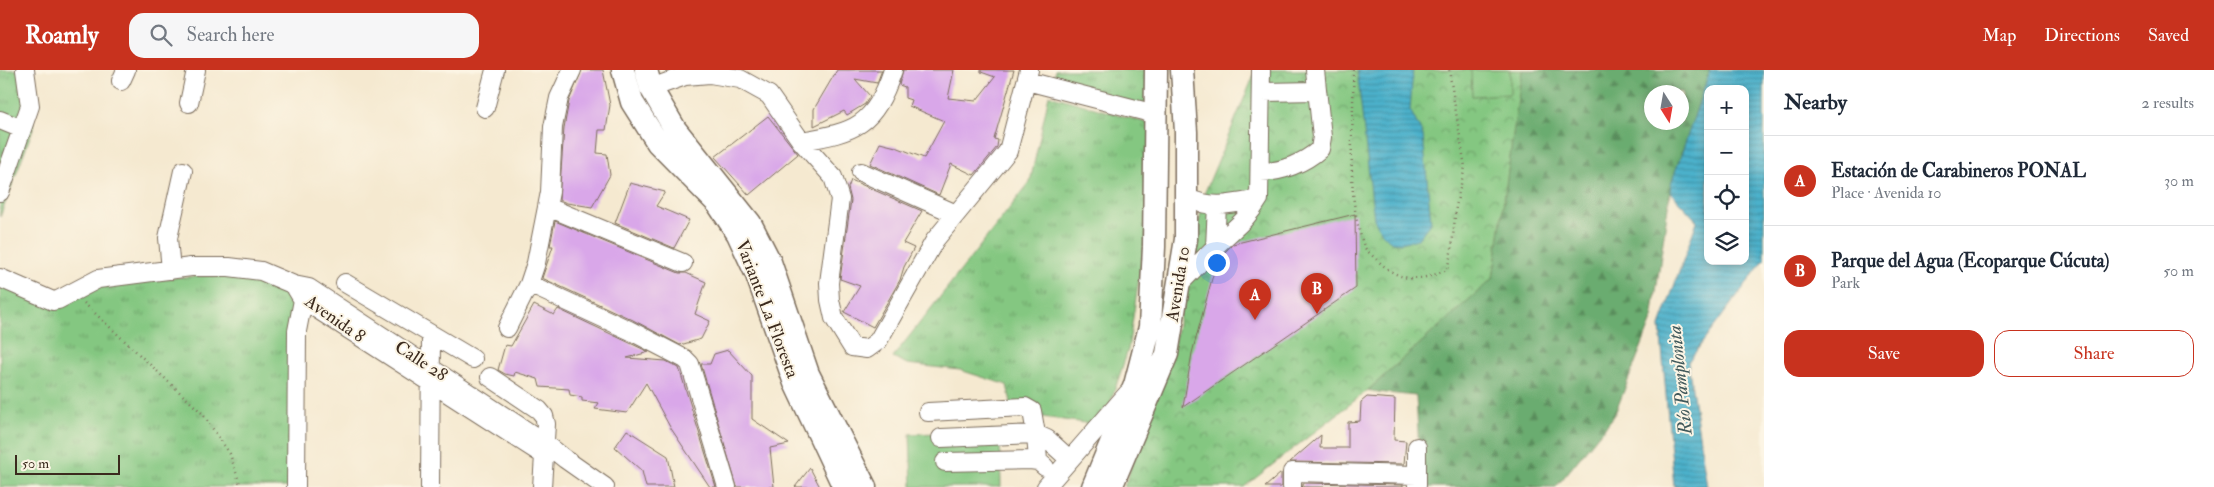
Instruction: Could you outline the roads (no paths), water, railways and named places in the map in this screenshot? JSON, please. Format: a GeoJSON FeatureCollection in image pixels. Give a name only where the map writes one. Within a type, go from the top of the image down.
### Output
{"type":"FeatureCollection","features":[{"type":"Feature","properties":{"kind":"main road","name":"Variante La Floresta"},"geometry":{"type":"LineString","coordinates":[[623,70],[632,102],[658,143],[718,204],[738,234],[756,275],[795,383],[844,487]]}},
{"type":"Feature","properties":{"kind":"main road","name":"Avenida 10"},"geometry":{"type":"LineString","coordinates":[[1111,487],[1135,408],[1135,385],[1150,327],[1154,247],[1156,70]]}},
{"type":"Feature","properties":{"kind":"main road","name":"Avenida 10"},"geometry":{"type":"LineString","coordinates":[[1093,487],[1135,408],[1167,354],[1186,239],[1186,132],[1182,70]]}},
{"type":"Feature","properties":{"kind":"main road","name":"Variante La Floresta"},"geometry":{"type":"LineString","coordinates":[[648,79],[675,130],[750,223],[770,262],[808,374],[866,487]]}},
{"type":"Feature","properties":{"kind":"street"},"geometry":{"type":"LineString","coordinates":[[0,192],[30,106],[25,70]]}},
{"type":"Feature","properties":{"kind":"street"},"geometry":{"type":"LineString","coordinates":[[189,103],[196,70]]}},
{"type":"Feature","properties":{"kind":"street"},"geometry":{"type":"LineString","coordinates":[[485,108],[494,70]]}},
{"type":"Feature","properties":{"kind":"street"},"geometry":{"type":"LineString","coordinates":[[508,328],[529,284],[536,263],[548,207],[553,127],[559,98],[572,70]]}},
{"type":"Feature","properties":{"kind":"street"},"geometry":{"type":"LineString","coordinates":[[800,141],[835,135],[857,127],[874,110],[886,90],[893,70]]}},
{"type":"Feature","properties":{"kind":"street"},"geometry":{"type":"LineString","coordinates":[[1178,285],[1215,247],[1240,226],[1259,199],[1261,70]]}},
{"type":"Feature","properties":{"kind":"street"},"geometry":{"type":"LineString","coordinates":[[1260,172],[1285,168],[1310,158],[1320,149],[1322,137],[1315,70]]}},
{"type":"Feature","properties":{"kind":"street"},"geometry":{"type":"LineString","coordinates":[[648,79],[710,74],[740,79],[769,95],[800,141],[833,177],[840,199],[831,267],[830,300],[834,318],[852,347],[867,349],[878,341],[935,240],[1008,151],[1028,75],[1155,114]]}},
{"type":"Feature","properties":{"kind":"street"},"geometry":{"type":"LineString","coordinates":[[1261,92],[1317,91]]}},
{"type":"Feature","properties":{"kind":"street"},"geometry":{"type":"LineString","coordinates":[[0,120],[22,129]]}},
{"type":"Feature","properties":{"kind":"street"},"geometry":{"type":"LineString","coordinates":[[171,270],[168,238],[183,171]]}},
{"type":"Feature","properties":{"kind":"street"},"geometry":{"type":"LineString","coordinates":[[861,172],[956,214]]}},
{"type":"Feature","properties":{"kind":"street"},"geometry":{"type":"LineString","coordinates":[[1186,197],[1201,204],[1217,206],[1259,199]]}},
{"type":"Feature","properties":{"kind":"street"},"geometry":{"type":"LineString","coordinates":[[1215,247],[1217,206]]}},
{"type":"Feature","properties":{"kind":"street"},"geometry":{"type":"LineString","coordinates":[[548,207],[683,263]]}},
{"type":"Feature","properties":{"kind":"street","name":"Avenida 8"},"geometry":{"type":"LineString","coordinates":[[0,278],[53,301],[98,279],[191,267],[229,267],[261,271],[302,291],[605,487]]}},
{"type":"Feature","properties":{"kind":"street"},"geometry":{"type":"LineString","coordinates":[[345,283],[473,359]]}},
{"type":"Feature","properties":{"kind":"street"},"geometry":{"type":"LineString","coordinates":[[529,284],[629,330],[685,359],[690,364],[727,487]]}},
{"type":"Feature","properties":{"kind":"street"},"geometry":{"type":"LineString","coordinates":[[296,487],[297,331],[302,291]]}},
{"type":"Feature","properties":{"kind":"street"},"geometry":{"type":"LineString","coordinates":[[430,487],[431,334]]}},
{"type":"Feature","properties":{"kind":"street"},"geometry":{"type":"LineString","coordinates":[[490,377],[539,410],[544,416],[552,453],[554,487]]}},
{"type":"Feature","properties":{"kind":"street"},"geometry":{"type":"LineString","coordinates":[[928,412],[1025,407],[1032,411],[1038,461],[1050,481],[1135,385]]}},
{"type":"Feature","properties":{"kind":"street"},"geometry":{"type":"LineString","coordinates":[[941,438],[1036,434],[1048,439],[1069,459]]}},
{"type":"Feature","properties":{"kind":"street"},"geometry":{"type":"LineString","coordinates":[[1292,487],[1292,472],[1417,481],[1417,447]]}},
{"type":"Feature","properties":{"kind":"street"},"geometry":{"type":"LineString","coordinates":[[542,487],[552,453]]}},
{"type":"Feature","properties":{"kind":"street"},"geometry":{"type":"LineString","coordinates":[[945,462],[1020,459],[1038,461]]}},
{"type":"Feature","properties":{"kind":"water"},"geometry":{"type":"Polygon","coordinates":[[[1357,70],[1413,70],[1410,110],[1423,135],[1431,222],[1418,239],[1401,243],[1391,242],[1382,233],[1374,219],[1357,70]]]}},
{"type":"Feature","properties":{"kind":"water","name":"Río Pamplonita"},"geometry":{"type":"Polygon","coordinates":[[[1710,70],[1764,70],[1764,260],[1688,362],[1707,487],[1674,487],[1660,326],[1697,221],[1670,192],[1671,184],[1704,88],[1704,265],[1749,265],[1749,85],[1705,85],[1710,70]]]}},
{"type":"Feature","properties":{"kind":"place","name":"Parque del Agua (Ecoparque Cúcuta)"},"geometry":{"type":"Point","coordinates":[1317,314]}},
{"type":"Feature","properties":{"kind":"place","name":"Estación de Carabineros PONAL"},"geometry":{"type":"Point","coordinates":[1255,320]}}]}
